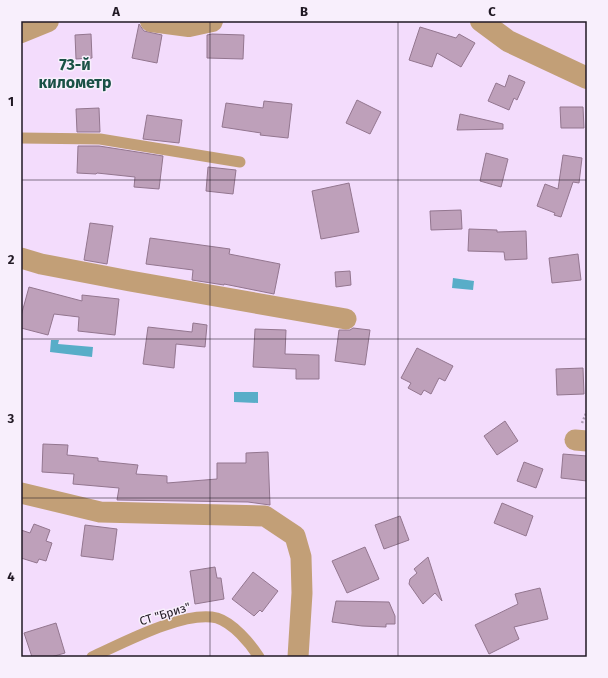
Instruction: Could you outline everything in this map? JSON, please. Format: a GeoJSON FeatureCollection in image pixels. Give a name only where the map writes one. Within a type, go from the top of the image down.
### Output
{"type":"FeatureCollection","features":[{"type":"Feature","properties":{"kind":"street"},"geometry":{"type":"LineString","coordinates":[[21,32],[48,21]]}},
{"type":"Feature","properties":{"kind":"street"},"geometry":{"type":"LineString","coordinates":[[151,21],[189,26],[212,21]]}},
{"type":"Feature","properties":{"kind":"street"},"geometry":{"type":"LineString","coordinates":[[481,21],[508,41],[587,78]]}},
{"type":"Feature","properties":{"kind":"street"},"geometry":{"type":"LineString","coordinates":[[21,258],[41,264],[130,281],[346,319]]}},
{"type":"Feature","properties":{"kind":"street"},"geometry":{"type":"LineString","coordinates":[[21,493],[100,512],[265,516],[295,536],[301,557],[302,593],[298,657]]}},
{"type":"Feature","properties":{"kind":"lane"},"geometry":{"type":"LineString","coordinates":[[21,138],[100,138],[240,162]]}},
{"type":"Feature","properties":{"kind":"lane","name":"СТ \"Бриз\""},"geometry":{"type":"LineString","coordinates":[[92,657],[152,630],[199,617],[218,618],[233,628],[253,648],[259,657]]}},
{"type":"Feature","properties":{"kind":"water"},"geometry":{"type":"Polygon","coordinates":[[[453,278],[474,281],[473,290],[452,288],[453,278]]]}},
{"type":"Feature","properties":{"kind":"water"},"geometry":{"type":"Polygon","coordinates":[[[51,340],[59,340],[58,344],[93,347],[92,357],[50,352],[51,340]]]}},
{"type":"Feature","properties":{"kind":"water"},"geometry":{"type":"Polygon","coordinates":[[[234,392],[258,392],[258,403],[234,402],[234,392]]]}},
{"type":"Feature","properties":{"kind":"building"},"geometry":{"type":"Polygon","coordinates":[[[139,24],[144,31],[162,35],[157,63],[132,58],[139,24]]]}},
{"type":"Feature","properties":{"kind":"building"},"geometry":{"type":"Polygon","coordinates":[[[420,27],[456,38],[459,34],[475,43],[461,67],[437,53],[432,67],[409,60],[420,27]]]}},
{"type":"Feature","properties":{"kind":"building"},"geometry":{"type":"Polygon","coordinates":[[[91,34],[92,58],[76,59],[75,35],[91,34]]]}},
{"type":"Feature","properties":{"kind":"building"},"geometry":{"type":"Polygon","coordinates":[[[207,35],[244,35],[243,59],[207,58],[207,35]]]}},
{"type":"Feature","properties":{"kind":"building"},"geometry":{"type":"Polygon","coordinates":[[[509,75],[525,82],[517,100],[514,98],[509,110],[488,101],[496,83],[505,87],[509,75]]]}},
{"type":"Feature","properties":{"kind":"building"},"geometry":{"type":"Polygon","coordinates":[[[357,100],[381,112],[370,134],[346,123],[357,100]]]}},
{"type":"Feature","properties":{"kind":"building"},"geometry":{"type":"Polygon","coordinates":[[[264,101],[292,104],[288,138],[260,135],[261,133],[222,127],[226,103],[263,108],[264,101]]]}},
{"type":"Feature","properties":{"kind":"building"},"geometry":{"type":"Polygon","coordinates":[[[560,107],[583,107],[584,128],[561,128],[560,107]]]}},
{"type":"Feature","properties":{"kind":"building"},"geometry":{"type":"Polygon","coordinates":[[[99,108],[100,132],[77,132],[76,109],[99,108]]]}},
{"type":"Feature","properties":{"kind":"building"},"geometry":{"type":"Polygon","coordinates":[[[460,114],[503,124],[503,129],[457,130],[460,114]]]}},
{"type":"Feature","properties":{"kind":"building"},"geometry":{"type":"Polygon","coordinates":[[[147,115],[182,120],[179,143],[143,139],[147,115]]]}},
{"type":"Feature","properties":{"kind":"building"},"geometry":{"type":"Polygon","coordinates":[[[78,146],[99,146],[163,156],[159,189],[134,187],[135,177],[97,173],[77,173],[78,146]]]}},
{"type":"Feature","properties":{"kind":"building"},"geometry":{"type":"Polygon","coordinates":[[[486,153],[508,159],[501,187],[480,181],[486,153]]]}},
{"type":"Feature","properties":{"kind":"building"},"geometry":{"type":"Polygon","coordinates":[[[563,155],[582,158],[579,183],[573,182],[561,217],[537,206],[545,184],[558,189],[563,155]]]}},
{"type":"Feature","properties":{"kind":"building"},"geometry":{"type":"Polygon","coordinates":[[[208,167],[236,170],[233,194],[206,191],[208,167]]]}},
{"type":"Feature","properties":{"kind":"building"},"geometry":{"type":"Polygon","coordinates":[[[349,183],[359,232],[321,239],[312,191],[349,183]]]}},
{"type":"Feature","properties":{"kind":"building"},"geometry":{"type":"Polygon","coordinates":[[[461,210],[462,229],[431,230],[430,211],[461,210]]]}},
{"type":"Feature","properties":{"kind":"building"},"geometry":{"type":"Polygon","coordinates":[[[90,223],[113,226],[107,264],[84,260],[90,223]]]}},
{"type":"Feature","properties":{"kind":"building"},"geometry":{"type":"Polygon","coordinates":[[[469,229],[497,230],[497,232],[526,231],[527,259],[505,260],[504,252],[468,251],[469,229]]]}},
{"type":"Feature","properties":{"kind":"building"},"geometry":{"type":"Polygon","coordinates":[[[150,238],[230,249],[229,254],[280,264],[274,294],[224,284],[192,280],[193,270],[146,264],[150,238]]]}},
{"type":"Feature","properties":{"kind":"building"},"geometry":{"type":"Polygon","coordinates":[[[578,254],[581,280],[552,283],[549,258],[578,254]]]}},
{"type":"Feature","properties":{"kind":"building"},"geometry":{"type":"Polygon","coordinates":[[[350,271],[351,285],[336,287],[335,272],[350,271]]]}},
{"type":"Feature","properties":{"kind":"building"},"geometry":{"type":"Polygon","coordinates":[[[29,287],[82,301],[82,295],[119,299],[115,335],[78,331],[79,317],[54,314],[48,335],[21,328],[21,316],[29,287]]]}},
{"type":"Feature","properties":{"kind":"building"},"geometry":{"type":"Polygon","coordinates":[[[193,323],[207,325],[205,347],[176,344],[174,368],[143,364],[148,327],[192,332],[193,323]]]}},
{"type":"Feature","properties":{"kind":"building"},"geometry":{"type":"Polygon","coordinates":[[[353,328],[370,330],[365,365],[335,361],[339,330],[350,330],[353,328]]]}},
{"type":"Feature","properties":{"kind":"building"},"geometry":{"type":"Polygon","coordinates":[[[255,329],[286,330],[285,354],[319,355],[319,379],[296,379],[296,369],[253,367],[255,329]]]}},
{"type":"Feature","properties":{"kind":"building"},"geometry":{"type":"Polygon","coordinates":[[[417,348],[453,366],[445,381],[439,378],[431,394],[424,390],[421,395],[408,388],[411,383],[401,378],[417,348]]]}},
{"type":"Feature","properties":{"kind":"building"},"geometry":{"type":"Polygon","coordinates":[[[583,368],[584,394],[557,395],[556,369],[583,368]]]}},
{"type":"Feature","properties":{"kind":"building"},"geometry":{"type":"Polygon","coordinates":[[[505,421],[518,441],[497,455],[484,436],[505,421]]]}},
{"type":"Feature","properties":{"kind":"building"},"geometry":{"type":"Polygon","coordinates":[[[43,444],[68,445],[67,455],[98,458],[98,461],[138,465],[136,474],[167,476],[167,483],[217,479],[217,463],[246,463],[246,453],[268,452],[270,505],[248,502],[117,500],[119,488],[73,484],[74,474],[42,472],[43,444]]]}},
{"type":"Feature","properties":{"kind":"building"},"geometry":{"type":"Polygon","coordinates":[[[563,454],[587,456],[587,481],[561,478],[563,454]]]}},
{"type":"Feature","properties":{"kind":"building"},"geometry":{"type":"Polygon","coordinates":[[[524,462],[543,469],[536,488],[517,481],[524,462]]]}},
{"type":"Feature","properties":{"kind":"building"},"geometry":{"type":"Polygon","coordinates":[[[502,503],[533,516],[526,536],[494,523],[502,503]]]}},
{"type":"Feature","properties":{"kind":"building"},"geometry":{"type":"Polygon","coordinates":[[[400,516],[409,540],[384,549],[375,525],[400,516]]]}},
{"type":"Feature","properties":{"kind":"building"},"geometry":{"type":"Polygon","coordinates":[[[34,524],[50,530],[46,541],[52,543],[46,561],[39,559],[37,563],[21,558],[21,530],[30,533],[34,524]]]}},
{"type":"Feature","properties":{"kind":"building"},"geometry":{"type":"Polygon","coordinates":[[[85,525],[117,529],[113,560],[81,556],[85,525]]]}},
{"type":"Feature","properties":{"kind":"building"},"geometry":{"type":"Polygon","coordinates":[[[365,547],[379,579],[347,593],[332,561],[365,547]]]}},
{"type":"Feature","properties":{"kind":"building"},"geometry":{"type":"Polygon","coordinates":[[[428,557],[442,601],[435,593],[423,604],[409,584],[410,579],[417,573],[414,569],[428,557]]]}},
{"type":"Feature","properties":{"kind":"building"},"geometry":{"type":"Polygon","coordinates":[[[215,567],[217,578],[221,578],[224,599],[195,604],[190,571],[215,567]]]}},
{"type":"Feature","properties":{"kind":"building"},"geometry":{"type":"Polygon","coordinates":[[[253,572],[278,591],[262,612],[260,610],[254,616],[232,599],[253,572]]]}},
{"type":"Feature","properties":{"kind":"building"},"geometry":{"type":"Polygon","coordinates":[[[540,588],[548,619],[514,627],[519,639],[489,654],[475,625],[518,604],[515,594],[540,588]]]}},
{"type":"Feature","properties":{"kind":"building"},"geometry":{"type":"Polygon","coordinates":[[[336,601],[389,602],[395,616],[395,624],[386,624],[386,627],[362,626],[332,622],[336,601]]]}},
{"type":"Feature","properties":{"kind":"building"},"geometry":{"type":"Polygon","coordinates":[[[56,623],[65,653],[51,657],[32,657],[24,633],[56,623]]]}},
{"type":"Feature","properties":{"kind":"district","name":"73-й километр"},"geometry":{"type":"Point","coordinates":[75,73]}}]}
